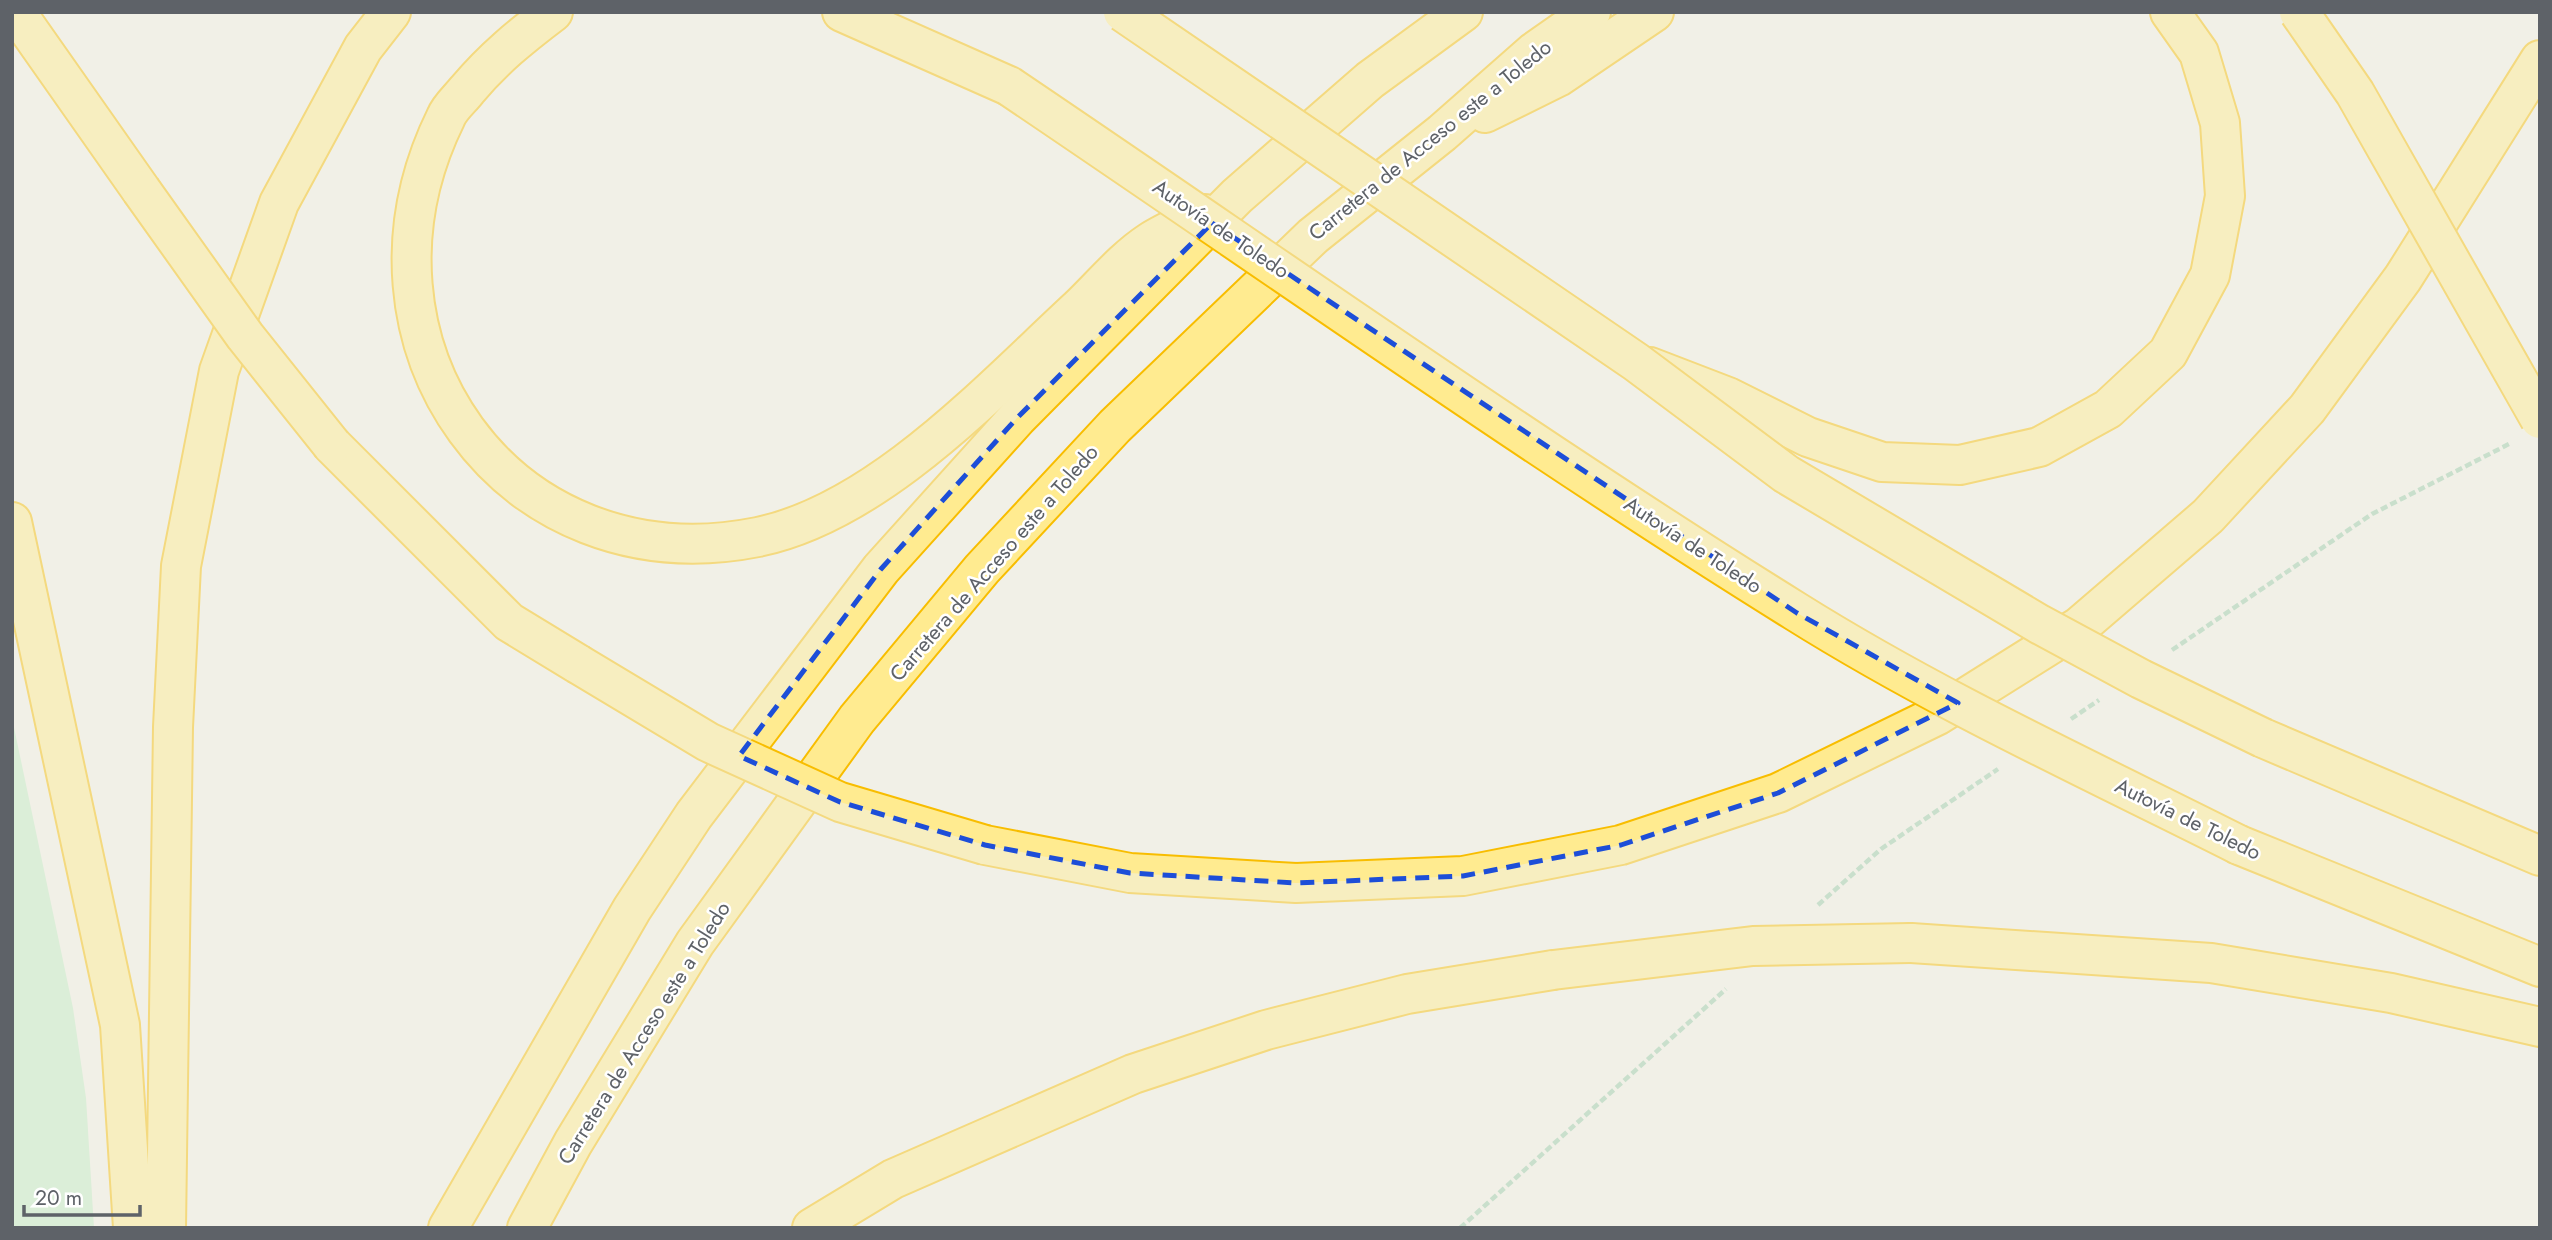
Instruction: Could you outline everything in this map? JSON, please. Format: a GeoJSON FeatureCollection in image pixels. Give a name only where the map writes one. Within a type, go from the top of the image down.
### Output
{"type":"FeatureCollection","features":[{"type":"Feature","properties":{"kind":"highway"},"geometry":{"type":"LineString","coordinates":[[16,12],[245,336],[332,445],[509,622],[708,742],[840,802],[985,845],[1130,873],[1296,883],[1463,876],[1621,845],[1778,793],[1938,715],[2080,626],[2208,516],[2307,409],[2403,278],[2540,60]]}},
{"type":"Feature","properties":{"kind":"highway"},"geometry":{"type":"LineString","coordinates":[[166,1228],[173,727],[181,566],[219,371],[279,204],[363,48],[391,12]]}},
{"type":"Feature","properties":{"kind":"highway"},"geometry":{"type":"LineString","coordinates":[[553,12],[496,56],[447,114],[417,193],[409,270],[418,336],[451,412],[500,469],[555,511],[622,537],[698,544],[760,536],[827,514],[890,477],[1000,381],[1148,243],[1237,196]]}},
{"type":"Feature","properties":{"kind":"highway"},"geometry":{"type":"LineString","coordinates":[[842,12],[1009,86]]}},
{"type":"Feature","properties":{"kind":"highway","name":"Autovía de Toledo"},"geometry":{"type":"LineString","coordinates":[[908,12],[1009,86],[1530,439],[1797,612],[1919,683],[2239,845],[2540,967]]}},
{"type":"Feature","properties":{"kind":"highway"},"geometry":{"type":"LineString","coordinates":[[1123,12],[1636,362],[1786,474],[1912,552],[2141,679],[2263,738],[2540,856]]}},
{"type":"Feature","properties":{"kind":"highway"},"geometry":{"type":"LineString","coordinates":[[448,1228],[632,909],[694,815],[865,590],[1017,418],[1237,196],[1370,80],[1463,12]]}},
{"type":"Feature","properties":{"kind":"highway","name":"Carretera de Acceso este a Toledo"},"geometry":{"type":"LineString","coordinates":[[527,1228],[573,1143],[695,943],[857,719],[949,609],[1077,467],[1313,236],[1442,134],[1534,52],[1591,12]]}},
{"type":"Feature","properties":{"kind":"highway"},"geometry":{"type":"LineString","coordinates":[[1442,134],[1558,77],[1654,12]]}},
{"type":"Feature","properties":{"kind":"highway"},"geometry":{"type":"LineString","coordinates":[[1636,362],[1728,397],[1808,438],[1882,462],[1960,465],[2039,447],[2108,409],[2168,353],[2210,275],[2225,196],[2220,123],[2199,53],[2169,12]]}},
{"type":"Feature","properties":{"kind":"highway"},"geometry":{"type":"LineString","coordinates":[[2299,12],[2355,93],[2528,430]]}},
{"type":"Feature","properties":{"kind":"highway"},"geometry":{"type":"LineString","coordinates":[[12,522],[120,1025],[133,1228]]}},
{"type":"Feature","properties":{"kind":"highway"},"geometry":{"type":"LineString","coordinates":[[812,1228],[893,1179],[1133,1073],[1266,1030],[1407,994],[1553,970],[1753,946],[1911,943],[2211,963],[2391,993],[2540,1027]]}},
{"type":"Feature","properties":{"kind":"path"},"geometry":{"type":"LineString","coordinates":[[2166,654],[2372,514],[2528,430]]}},
{"type":"Feature","properties":{"kind":"path"},"geometry":{"type":"LineString","coordinates":[[2064,724],[2109,693]]}},
{"type":"Feature","properties":{"kind":"path"},"geometry":{"type":"LineString","coordinates":[[1809,913],[1881,849],[2007,763]]}},
{"type":"Feature","properties":{"kind":"path"},"geometry":{"type":"LineString","coordinates":[[1460,1228],[1727,987]]}},
{"type":"Feature","properties":{"kind":"highlighted area"},"geometry":{"type":"Polygon","coordinates":[[[1212,223],[1797,613],[1958,703],[1778,793],[1621,845],[1463,876],[1296,883],[1130,873],[985,845],[840,802],[739,756],[881,569],[1017,418],[1212,223]]]}},
{"type":"Feature","properties":{"kind":"green space"},"geometry":{"type":"Polygon","coordinates":[[[12,718],[73,1008],[86,1098],[94,1228],[12,1228],[12,718]]]}}]}
